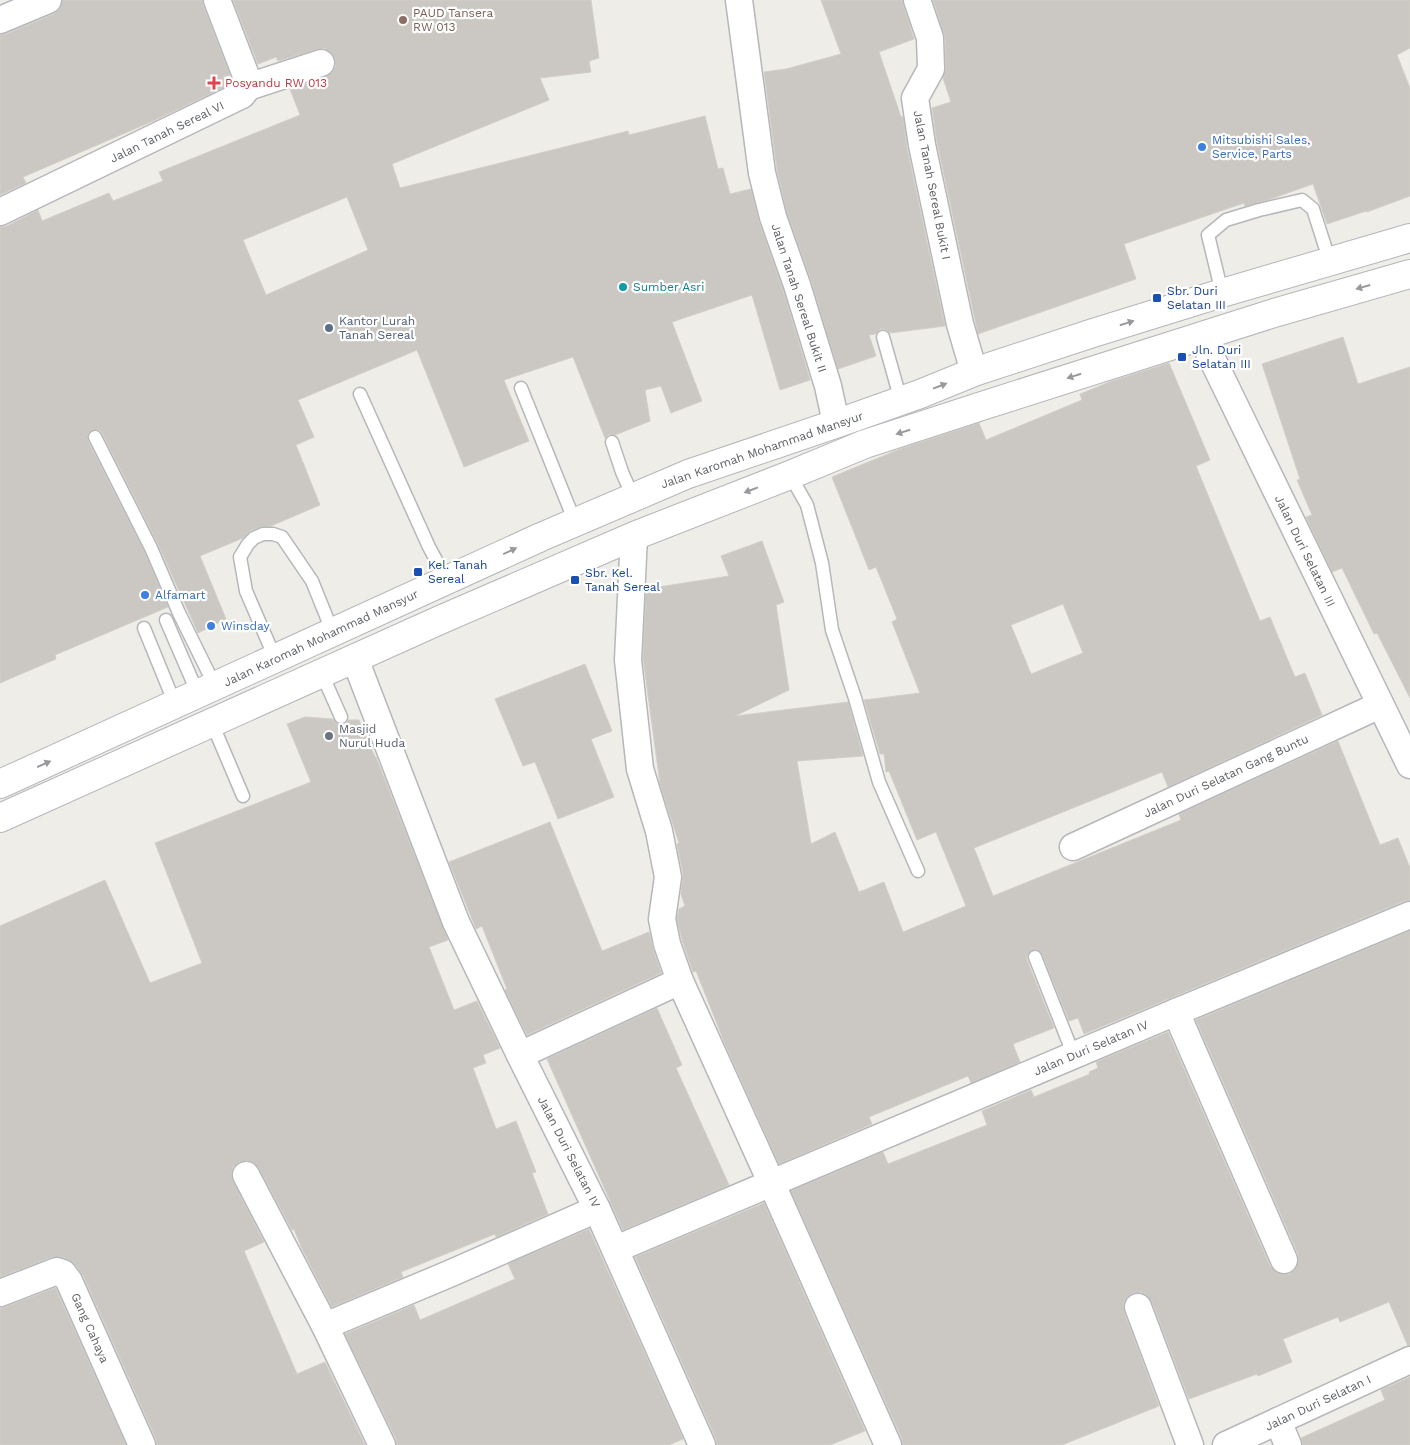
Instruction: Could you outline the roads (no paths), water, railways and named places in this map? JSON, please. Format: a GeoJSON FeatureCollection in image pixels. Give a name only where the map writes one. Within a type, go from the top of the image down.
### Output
{"type":"FeatureCollection","features":[{"type":"Feature","properties":{"kind":"main road","name":"Jalan Karomah Mohammad Mansyur"},"geometry":{"type":"LineString","coordinates":[[0,784],[575,522],[688,474],[901,401],[974,372],[1093,333],[1410,238]]}},
{"type":"Feature","properties":{"kind":"main road"},"geometry":{"type":"LineString","coordinates":[[0,818],[461,611],[634,536],[865,444],[1274,313],[1410,274]]}},
{"type":"Feature","properties":{"kind":"main road"},"geometry":{"type":"LineString","coordinates":[[1188,304],[1201,336]]}},
{"type":"Feature","properties":{"kind":"main road"},"geometry":{"type":"LineString","coordinates":[[1093,333],[1108,366]]}},
{"type":"Feature","properties":{"kind":"main road"},"geometry":{"type":"LineString","coordinates":[[447,580],[461,611]]}},
{"type":"Feature","properties":{"kind":"street"},"geometry":{"type":"LineString","coordinates":[[0,20],[48,0]]}},
{"type":"Feature","properties":{"kind":"street"},"geometry":{"type":"LineString","coordinates":[[218,0],[245,73],[248,87]]}},
{"type":"Feature","properties":{"kind":"street","name":"Jalan Tanah Sereal Bukit II"},"geometry":{"type":"LineString","coordinates":[[739,0],[762,173],[772,217],[797,285],[828,386],[836,423]]}},
{"type":"Feature","properties":{"kind":"street","name":"Jalan Tanah Sereal Bukit I"},"geometry":{"type":"LineString","coordinates":[[917,0],[930,38],[931,69],[915,98],[922,145],[960,324],[974,372]]}},
{"type":"Feature","properties":{"kind":"street","name":"Jalan Tanah Sereal VI"},"geometry":{"type":"LineString","coordinates":[[0,212],[242,95],[248,87],[321,64]]}},
{"type":"Feature","properties":{"kind":"street","name":"Jalan Duri Selatan III"},"geometry":{"type":"LineString","coordinates":[[1201,336],[1410,765]]}},
{"type":"Feature","properties":{"kind":"street"},"geometry":{"type":"LineString","coordinates":[[634,536],[628,660],[640,768],[659,831],[668,878],[662,919],[667,944],[680,981],[772,1182],[888,1445]]}},
{"type":"Feature","properties":{"kind":"street","name":"Jalan Duri Selatan IV"},"geometry":{"type":"LineString","coordinates":[[355,659],[456,922],[616,1249],[702,1445]]}},
{"type":"Feature","properties":{"kind":"street","name":"Jalan Duri Selatan Gang Buntu"},"geometry":{"type":"LineString","coordinates":[[1073,848],[1380,705]]}},
{"type":"Feature","properties":{"kind":"street","name":"Jalan Duri Selatan IV"},"geometry":{"type":"LineString","coordinates":[[616,1249],[1410,915]]}},
{"type":"Feature","properties":{"kind":"street"},"geometry":{"type":"LineString","coordinates":[[520,1055],[680,981]]}},
{"type":"Feature","properties":{"kind":"street"},"geometry":{"type":"LineString","coordinates":[[1176,1012],[1284,1260]]}},
{"type":"Feature","properties":{"kind":"street"},"geometry":{"type":"LineString","coordinates":[[246,1175],[325,1326],[382,1445]]}},
{"type":"Feature","properties":{"kind":"street"},"geometry":{"type":"LineString","coordinates":[[325,1326],[597,1209]]}},
{"type":"Feature","properties":{"kind":"street","name":"Gang Cahaya"},"geometry":{"type":"LineString","coordinates":[[0,1293],[57,1272],[63,1273],[69,1281],[142,1445]]}},
{"type":"Feature","properties":{"kind":"street"},"geometry":{"type":"LineString","coordinates":[[1138,1307],[1190,1445]]}},
{"type":"Feature","properties":{"kind":"street","name":"Jalan Duri Selatan I"},"geometry":{"type":"LineString","coordinates":[[1226,1445],[1410,1360]]}},
{"type":"Feature","properties":{"kind":"street"},"geometry":{"type":"LineString","coordinates":[[1278,1421],[1288,1445]]}},
{"type":"Feature","properties":{"kind":"lane"},"geometry":{"type":"LineString","coordinates":[[1222,293],[1208,235],[1226,220],[1259,210],[1302,200],[1313,209],[1330,262]]}},
{"type":"Feature","properties":{"kind":"lane"},"geometry":{"type":"LineString","coordinates":[[883,337],[901,401]]}},
{"type":"Feature","properties":{"kind":"lane"},"geometry":{"type":"LineString","coordinates":[[521,388],[575,522]]}},
{"type":"Feature","properties":{"kind":"lane"},"geometry":{"type":"LineString","coordinates":[[360,394],[429,547],[447,580]]}},
{"type":"Feature","properties":{"kind":"lane"},"geometry":{"type":"LineString","coordinates":[[95,437],[151,548],[179,613],[196,695]]}},
{"type":"Feature","properties":{"kind":"lane"},"geometry":{"type":"LineString","coordinates":[[612,442],[633,497]]}},
{"type":"Feature","properties":{"kind":"lane"},"geometry":{"type":"LineString","coordinates":[[790,475],[807,505],[822,563],[832,630],[855,698],[879,782],[918,872]]}},
{"type":"Feature","properties":{"kind":"lane"},"geometry":{"type":"LineString","coordinates":[[275,658],[246,591],[240,558],[248,544],[254,538],[263,534],[273,534],[282,537],[312,581],[333,633]]}},
{"type":"Feature","properties":{"kind":"lane"},"geometry":{"type":"LineString","coordinates":[[166,620],[196,695]]}},
{"type":"Feature","properties":{"kind":"lane"},"geometry":{"type":"LineString","coordinates":[[144,628],[196,695]]}},
{"type":"Feature","properties":{"kind":"lane"},"geometry":{"type":"LineString","coordinates":[[322,674],[341,717]]}},
{"type":"Feature","properties":{"kind":"lane"},"geometry":{"type":"LineString","coordinates":[[212,723],[243,796]]}},
{"type":"Feature","properties":{"kind":"lane"},"geometry":{"type":"LineString","coordinates":[[1035,957],[1074,1056]]}},
{"type":"Feature","properties":{"kind":"place","name":"PAUD Tansera RW 013"},"geometry":{"type":"Point","coordinates":[403,20]}},
{"type":"Feature","properties":{"kind":"place","name":"Posyandu RW 013"},"geometry":{"type":"Point","coordinates":[214,83]}},
{"type":"Feature","properties":{"kind":"place","name":"Mitsubishi Sales, Service, Parts"},"geometry":{"type":"Point","coordinates":[1202,147]}},
{"type":"Feature","properties":{"kind":"place","name":"Sumber Asri"},"geometry":{"type":"Point","coordinates":[623,287]}},
{"type":"Feature","properties":{"kind":"place","name":"Sbr. Duri Selatan III"},"geometry":{"type":"Point","coordinates":[1157,298]}},
{"type":"Feature","properties":{"kind":"place","name":"Kantor Lurah Tanah Sereal"},"geometry":{"type":"Point","coordinates":[329,328]}},
{"type":"Feature","properties":{"kind":"place","name":"Jln. Duri Selatan III"},"geometry":{"type":"Point","coordinates":[1182,357]}},
{"type":"Feature","properties":{"kind":"place","name":"Kel. Tanah Sereal"},"geometry":{"type":"Point","coordinates":[418,572]}},
{"type":"Feature","properties":{"kind":"place","name":"Sbr. Kel. Tanah Sereal"},"geometry":{"type":"Point","coordinates":[575,580]}},
{"type":"Feature","properties":{"kind":"place","name":"Alfamart"},"geometry":{"type":"Point","coordinates":[145,595]}},
{"type":"Feature","properties":{"kind":"place","name":"Winsday"},"geometry":{"type":"Point","coordinates":[211,626]}},
{"type":"Feature","properties":{"kind":"place","name":"Masjid Nurul Huda"},"geometry":{"type":"Point","coordinates":[329,736]}}]}
